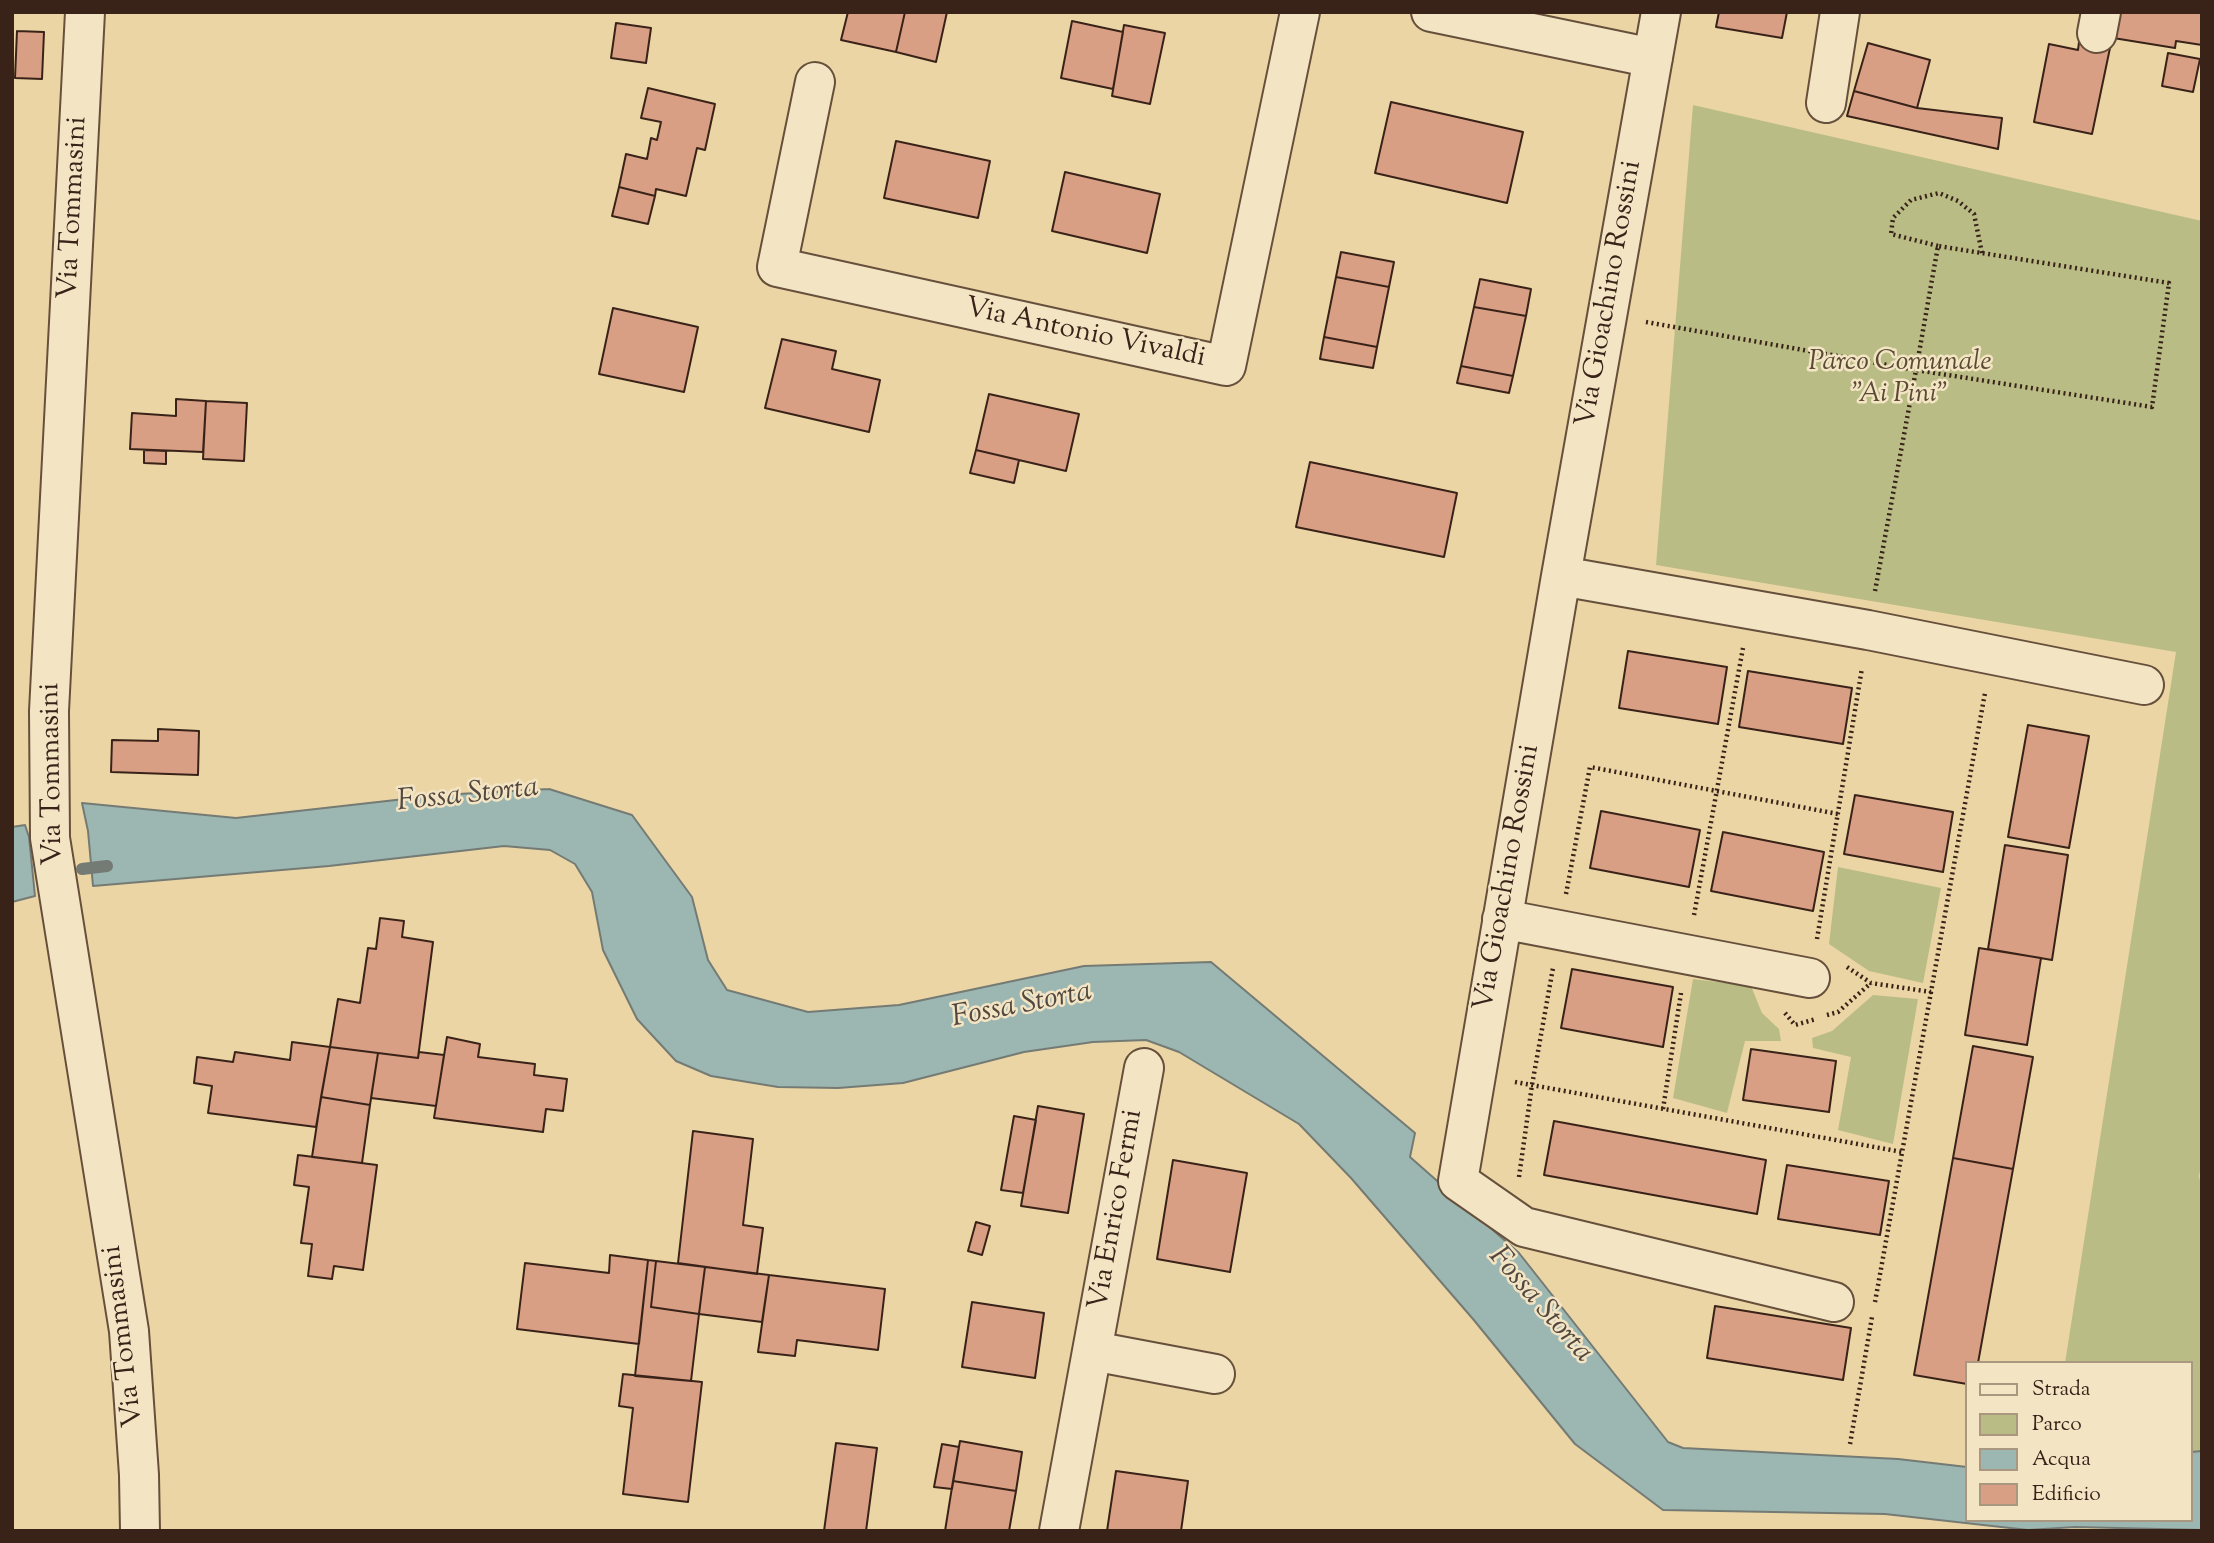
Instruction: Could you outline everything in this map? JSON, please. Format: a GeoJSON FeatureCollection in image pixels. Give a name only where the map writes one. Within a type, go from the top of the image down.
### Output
{"type":"FeatureCollection","features":[{"type":"Feature","properties":{"kind":"street","name":"Via Tommasini"},"geometry":{"type":"LineString","coordinates":[[85,12],[50,711],[50,838],[129,1331],[140,1531]]}},
{"type":"Feature","properties":{"kind":"street","name":"Via Antonio Vivaldi"},"geometry":{"type":"LineString","coordinates":[[815,82],[777,267],[1226,366],[1300,12]]}},
{"type":"Feature","properties":{"kind":"street"},"geometry":{"type":"LineString","coordinates":[[1431,12],[1653,58]]}},
{"type":"Feature","properties":{"kind":"street","name":"Via Gioachino Rossini"},"geometry":{"type":"LineString","coordinates":[[1661,12],[1458,1181],[1524,1227],[1834,1302]]}},
{"type":"Feature","properties":{"kind":"street"},"geometry":{"type":"LineString","coordinates":[[1826,103],[1840,12]]}},
{"type":"Feature","properties":{"kind":"street"},"geometry":{"type":"LineString","coordinates":[[1561,576],[1868,630],[2144,685]]}},
{"type":"Feature","properties":{"kind":"street"},"geometry":{"type":"LineString","coordinates":[[1502,919],[1687,954],[1821,961]]}},
{"type":"Feature","properties":{"kind":"street","name":"Via Enrico Fermi"},"geometry":{"type":"LineString","coordinates":[[1059,1531],[1144,1068]]}},
{"type":"Feature","properties":{"kind":"street","name":"Via Enrico Fermi"},"geometry":{"type":"LineString","coordinates":[[1093,1351],[1215,1374]]}},
{"type":"Feature","properties":{"kind":"path"},"geometry":{"type":"LineString","coordinates":[[1607,315],[1916,370],[2152,407],[2169,283],[1938,246],[1891,234],[1893,218],[1911,200],[1938,194],[1958,201],[1974,214],[1982,253]]}},
{"type":"Feature","properties":{"kind":"path"},"geometry":{"type":"LineString","coordinates":[[1931,992],[1871,983],[1821,961],[1868,630],[1938,246]]}},
{"type":"Feature","properties":{"kind":"path"},"geometry":{"type":"LineString","coordinates":[[1850,1444],[1992,655]]}},
{"type":"Feature","properties":{"kind":"path"},"geometry":{"type":"LineString","coordinates":[[1663,1109],[1687,954],[1741,656]]}},
{"type":"Feature","properties":{"kind":"path"},"geometry":{"type":"LineString","coordinates":[[1476,1073],[1545,1089],[1902,1152]]}},
{"type":"Feature","properties":{"kind":"green space","name":"Parco Comunale \"Ai Pini\""},"geometry":{"type":"Polygon","coordinates":[[[1693,105],[2202,221],[2202,1161],[2199,1176],[2202,1191],[2202,1451],[2193,1452],[2193,1361],[2065,1361],[2176,652],[1656,565],[1693,105]]]}},
{"type":"Feature","properties":{"kind":"green space"},"geometry":{"type":"Polygon","coordinates":[[[1838,867],[1941,888],[1923,983],[1869,971],[1829,944],[1838,867]]]}},
{"type":"Feature","properties":{"kind":"green space"},"geometry":{"type":"Polygon","coordinates":[[[1693,979],[1751,986],[1762,1013],[1779,1029],[1781,1041],[1745,1041],[1727,1113],[1673,1098],[1693,979]]]}},
{"type":"Feature","properties":{"kind":"green space"},"geometry":{"type":"Polygon","coordinates":[[[1873,995],[1918,999],[1893,1144],[1838,1130],[1851,1057],[1813,1048],[1812,1038],[1832,1031],[1873,995]]]}},
{"type":"Feature","properties":{"kind":"water"},"geometry":{"type":"Polygon","coordinates":[[[549,789],[632,815],[692,897],[708,960],[727,990],[808,1012],[899,1005],[1084,966],[1211,962],[1415,1133],[1410,1157],[1519,1253],[1668,1442],[1683,1448],[1898,1459],[1966,1467],[1966,1522],[2193,1522],[2193,1452],[2202,1451],[2202,1530],[2075,1527],[2028,1530],[1885,1514],[1663,1510],[1575,1444],[1473,1319],[1351,1178],[1299,1124],[1179,1052],[1146,1040],[1093,1042],[1024,1052],[903,1083],[838,1088],[778,1087],[711,1076],[676,1061],[637,1019],[603,950],[592,892],[575,864],[550,850],[504,846],[329,866],[93,886],[88,831],[82,803],[236,818],[440,795],[549,789]]]}},
{"type":"Feature","properties":{"kind":"water"},"geometry":{"type":"Polygon","coordinates":[[[25,825],[29,837],[35,896],[12,902],[12,827],[25,825]]]}},
{"type":"Feature","properties":{"kind":"building"},"geometry":{"type":"Polygon","coordinates":[[[848,12],[905,12],[896,52],[841,40],[848,12]]]}},
{"type":"Feature","properties":{"kind":"building"},"geometry":{"type":"Polygon","coordinates":[[[905,12],[947,12],[936,62],[896,52],[905,12]]]}},
{"type":"Feature","properties":{"kind":"building"},"geometry":{"type":"Polygon","coordinates":[[[1719,12],[1787,12],[1782,38],[1716,27],[1719,12]]]}},
{"type":"Feature","properties":{"kind":"building"},"geometry":{"type":"Polygon","coordinates":[[[2105,12],[2202,12],[2202,45],[2176,41],[2175,48],[2101,36],[2105,12]]]}},
{"type":"Feature","properties":{"kind":"building"},"geometry":{"type":"Polygon","coordinates":[[[1072,21],[1123,32],[1113,89],[1061,78],[1072,21]]]}},
{"type":"Feature","properties":{"kind":"building"},"geometry":{"type":"Polygon","coordinates":[[[616,23],[651,28],[646,63],[611,58],[616,23]]]}},
{"type":"Feature","properties":{"kind":"building"},"geometry":{"type":"Polygon","coordinates":[[[1124,25],[1165,33],[1150,104],[1112,96],[1124,25]]]}},
{"type":"Feature","properties":{"kind":"building"},"geometry":{"type":"Polygon","coordinates":[[[17,31],[44,32],[42,79],[15,78],[17,31]]]}},
{"type":"Feature","properties":{"kind":"building"},"geometry":{"type":"Polygon","coordinates":[[[2079,42],[2110,48],[2092,134],[2034,122],[2049,44],[2078,50],[2079,42]]]}},
{"type":"Feature","properties":{"kind":"building"},"geometry":{"type":"Polygon","coordinates":[[[1868,43],[1930,60],[1917,108],[1854,91],[1868,43]]]}},
{"type":"Feature","properties":{"kind":"building"},"geometry":{"type":"Polygon","coordinates":[[[2168,53],[2200,59],[2193,92],[2162,86],[2168,53]]]}},
{"type":"Feature","properties":{"kind":"building"},"geometry":{"type":"Polygon","coordinates":[[[648,88],[715,104],[705,150],[697,148],[686,196],[656,189],[655,196],[619,187],[626,154],[647,159],[651,138],[657,140],[661,122],[641,118],[648,88]]]}},
{"type":"Feature","properties":{"kind":"building"},"geometry":{"type":"Polygon","coordinates":[[[1854,91],[1917,108],[2002,118],[1998,149],[1847,116],[1854,91]]]}},
{"type":"Feature","properties":{"kind":"building"},"geometry":{"type":"Polygon","coordinates":[[[1391,102],[1523,132],[1507,203],[1375,173],[1391,102]]]}},
{"type":"Feature","properties":{"kind":"building"},"geometry":{"type":"Polygon","coordinates":[[[896,141],[990,161],[978,218],[884,198],[896,141]]]}},
{"type":"Feature","properties":{"kind":"building"},"geometry":{"type":"Polygon","coordinates":[[[1065,172],[1160,194],[1147,253],[1052,231],[1065,172]]]}},
{"type":"Feature","properties":{"kind":"building"},"geometry":{"type":"Polygon","coordinates":[[[619,187],[655,196],[648,224],[612,216],[619,187]]]}},
{"type":"Feature","properties":{"kind":"building"},"geometry":{"type":"Polygon","coordinates":[[[1341,252],[1394,262],[1389,287],[1336,277],[1341,252]]]}},
{"type":"Feature","properties":{"kind":"building"},"geometry":{"type":"Polygon","coordinates":[[[1336,277],[1389,287],[1377,347],[1324,337],[1336,277]]]}},
{"type":"Feature","properties":{"kind":"building"},"geometry":{"type":"Polygon","coordinates":[[[1480,279],[1531,289],[1526,316],[1474,307],[1480,279]]]}},
{"type":"Feature","properties":{"kind":"building"},"geometry":{"type":"Polygon","coordinates":[[[1474,307],[1526,316],[1513,376],[1461,366],[1474,307]]]}},
{"type":"Feature","properties":{"kind":"building"},"geometry":{"type":"Polygon","coordinates":[[[613,308],[698,327],[684,392],[599,374],[613,308]]]}},
{"type":"Feature","properties":{"kind":"building"},"geometry":{"type":"Polygon","coordinates":[[[1324,337],[1377,347],[1373,368],[1320,359],[1324,337]]]}},
{"type":"Feature","properties":{"kind":"building"},"geometry":{"type":"Polygon","coordinates":[[[782,339],[836,351],[832,369],[880,380],[869,432],[765,408],[782,339]]]}},
{"type":"Feature","properties":{"kind":"building"},"geometry":{"type":"Polygon","coordinates":[[[1461,366],[1513,376],[1509,393],[1457,383],[1461,366]]]}},
{"type":"Feature","properties":{"kind":"building"},"geometry":{"type":"Polygon","coordinates":[[[989,394],[1079,414],[1066,471],[976,450],[989,394]]]}},
{"type":"Feature","properties":{"kind":"building"},"geometry":{"type":"Polygon","coordinates":[[[176,399],[206,401],[203,452],[130,449],[132,413],[176,416],[176,399]]]}},
{"type":"Feature","properties":{"kind":"building"},"geometry":{"type":"Polygon","coordinates":[[[206,401],[247,403],[244,461],[203,459],[206,401]]]}},
{"type":"Feature","properties":{"kind":"building"},"geometry":{"type":"Polygon","coordinates":[[[144,450],[166,451],[166,464],[144,463],[144,450]]]}},
{"type":"Feature","properties":{"kind":"building"},"geometry":{"type":"Polygon","coordinates":[[[976,450],[1019,460],[1014,483],[970,473],[976,450]]]}},
{"type":"Feature","properties":{"kind":"building"},"geometry":{"type":"Polygon","coordinates":[[[1310,462],[1457,493],[1444,557],[1296,527],[1310,462]]]}},
{"type":"Feature","properties":{"kind":"building"},"geometry":{"type":"Polygon","coordinates":[[[1628,651],[1727,667],[1718,724],[1619,708],[1628,651]]]}},
{"type":"Feature","properties":{"kind":"building"},"geometry":{"type":"Polygon","coordinates":[[[1748,671],[1852,688],[1843,744],[1739,727],[1748,671]]]}},
{"type":"Feature","properties":{"kind":"building"},"geometry":{"type":"Polygon","coordinates":[[[2028,725],[2089,736],[2069,848],[2008,837],[2028,725]]]}},
{"type":"Feature","properties":{"kind":"building"},"geometry":{"type":"Polygon","coordinates":[[[158,729],[199,731],[198,775],[111,772],[112,740],[158,741],[158,729]]]}},
{"type":"Feature","properties":{"kind":"building"},"geometry":{"type":"Polygon","coordinates":[[[1855,795],[1953,812],[1943,872],[1844,854],[1855,795]]]}},
{"type":"Feature","properties":{"kind":"building"},"geometry":{"type":"Polygon","coordinates":[[[1601,811],[1700,830],[1689,887],[1590,868],[1601,811]]]}},
{"type":"Feature","properties":{"kind":"building"},"geometry":{"type":"Polygon","coordinates":[[[1723,832],[1824,852],[1813,911],[1711,891],[1723,832]]]}},
{"type":"Feature","properties":{"kind":"building"},"geometry":{"type":"Polygon","coordinates":[[[2005,845],[2068,855],[2052,960],[1988,949],[2005,845]]]}},
{"type":"Feature","properties":{"kind":"building"},"geometry":{"type":"Polygon","coordinates":[[[380,918],[404,921],[402,937],[433,942],[418,1058],[330,1047],[338,999],[360,1003],[368,948],[376,949],[380,918]]]}},
{"type":"Feature","properties":{"kind":"building"},"geometry":{"type":"Polygon","coordinates":[[[1979,948],[2041,958],[2027,1045],[1965,1035],[1979,948]]]}},
{"type":"Feature","properties":{"kind":"building"},"geometry":{"type":"Polygon","coordinates":[[[1572,969],[1673,987],[1663,1047],[1561,1028],[1572,969]]]}},
{"type":"Feature","properties":{"kind":"building"},"geometry":{"type":"Polygon","coordinates":[[[447,1037],[480,1044],[478,1057],[535,1064],[534,1075],[567,1079],[563,1111],[546,1109],[543,1132],[434,1118],[447,1037]]]}},
{"type":"Feature","properties":{"kind":"building"},"geometry":{"type":"Polygon","coordinates":[[[292,1042],[330,1047],[316,1127],[208,1113],[212,1086],[194,1083],[197,1057],[233,1062],[235,1052],[290,1060],[292,1042]]]}},
{"type":"Feature","properties":{"kind":"building"},"geometry":{"type":"Polygon","coordinates":[[[1973,1046],[2033,1057],[2013,1169],[1953,1158],[1973,1046]]]}},
{"type":"Feature","properties":{"kind":"building"},"geometry":{"type":"Polygon","coordinates":[[[330,1047],[378,1053],[370,1105],[321,1097],[330,1047]]]}},
{"type":"Feature","properties":{"kind":"building"},"geometry":{"type":"Polygon","coordinates":[[[1751,1049],[1836,1061],[1829,1112],[1743,1100],[1751,1049]]]}},
{"type":"Feature","properties":{"kind":"building"},"geometry":{"type":"Polygon","coordinates":[[[419,1052],[444,1055],[436,1106],[371,1098],[378,1053],[418,1058],[419,1052]]]}},
{"type":"Feature","properties":{"kind":"building"},"geometry":{"type":"Polygon","coordinates":[[[321,1097],[370,1105],[362,1163],[312,1157],[321,1097]]]}},
{"type":"Feature","properties":{"kind":"building"},"geometry":{"type":"Polygon","coordinates":[[[1038,1106],[1084,1114],[1068,1213],[1021,1206],[1038,1106]]]}},
{"type":"Feature","properties":{"kind":"building"},"geometry":{"type":"Polygon","coordinates":[[[1014,1116],[1036,1120],[1023,1193],[1001,1190],[1014,1116]]]}},
{"type":"Feature","properties":{"kind":"building"},"geometry":{"type":"Polygon","coordinates":[[[1554,1121],[1766,1160],[1757,1214],[1544,1175],[1554,1121]]]}},
{"type":"Feature","properties":{"kind":"building"},"geometry":{"type":"Polygon","coordinates":[[[693,1131],[753,1139],[743,1225],[763,1228],[757,1274],[678,1263],[693,1131]]]}},
{"type":"Feature","properties":{"kind":"building"},"geometry":{"type":"Polygon","coordinates":[[[298,1155],[377,1165],[363,1270],[334,1266],[332,1279],[308,1276],[312,1244],[301,1243],[309,1187],[294,1185],[298,1155]]]}},
{"type":"Feature","properties":{"kind":"building"},"geometry":{"type":"Polygon","coordinates":[[[1953,1158],[2013,1169],[1978,1361],[1966,1361],[1966,1384],[1914,1375],[1953,1158]]]}},
{"type":"Feature","properties":{"kind":"building"},"geometry":{"type":"Polygon","coordinates":[[[1173,1160],[1247,1173],[1230,1272],[1157,1259],[1173,1160]]]}},
{"type":"Feature","properties":{"kind":"building"},"geometry":{"type":"Polygon","coordinates":[[[1787,1165],[1889,1181],[1880,1235],[1778,1219],[1787,1165]]]}},
{"type":"Feature","properties":{"kind":"building"},"geometry":{"type":"Polygon","coordinates":[[[976,1222],[990,1226],[982,1255],[968,1251],[976,1222]]]}},
{"type":"Feature","properties":{"kind":"building"},"geometry":{"type":"Polygon","coordinates":[[[610,1255],[648,1260],[639,1344],[517,1329],[525,1263],[609,1273],[610,1255]]]}},
{"type":"Feature","properties":{"kind":"building"},"geometry":{"type":"Polygon","coordinates":[[[648,1260],[656,1261],[651,1307],[699,1314],[691,1381],[635,1376],[648,1260]]]}},
{"type":"Feature","properties":{"kind":"building"},"geometry":{"type":"Polygon","coordinates":[[[656,1261],[705,1267],[699,1314],[651,1307],[656,1261]]]}},
{"type":"Feature","properties":{"kind":"building"},"geometry":{"type":"Polygon","coordinates":[[[705,1267],[769,1275],[762,1322],[699,1314],[705,1267]]]}},
{"type":"Feature","properties":{"kind":"building"},"geometry":{"type":"Polygon","coordinates":[[[769,1275],[885,1289],[878,1350],[797,1340],[795,1356],[758,1352],[769,1275]]]}},
{"type":"Feature","properties":{"kind":"building"},"geometry":{"type":"Polygon","coordinates":[[[972,1302],[1044,1313],[1035,1378],[962,1367],[972,1302]]]}},
{"type":"Feature","properties":{"kind":"building"},"geometry":{"type":"Polygon","coordinates":[[[1715,1306],[1851,1328],[1843,1380],[1707,1358],[1715,1306]]]}},
{"type":"Feature","properties":{"kind":"building"},"geometry":{"type":"Polygon","coordinates":[[[623,1374],[702,1382],[688,1502],[623,1494],[633,1408],[619,1406],[623,1374]]]}},
{"type":"Feature","properties":{"kind":"building"},"geometry":{"type":"Polygon","coordinates":[[[960,1441],[1022,1452],[1016,1491],[953,1481],[960,1441]]]}},
{"type":"Feature","properties":{"kind":"building"},"geometry":{"type":"Polygon","coordinates":[[[836,1443],[877,1448],[866,1531],[824,1531],[836,1443]]]}},
{"type":"Feature","properties":{"kind":"building"},"geometry":{"type":"Polygon","coordinates":[[[942,1444],[959,1447],[952,1489],[934,1487],[942,1444]]]}},
{"type":"Feature","properties":{"kind":"building"},"geometry":{"type":"Polygon","coordinates":[[[1116,1471],[1188,1481],[1181,1531],[1107,1531],[1116,1471]]]}},
{"type":"Feature","properties":{"kind":"building"},"geometry":{"type":"Polygon","coordinates":[[[953,1481],[1016,1491],[1009,1531],[945,1531],[953,1481]]]}},
{"type":"Feature","properties":{"kind":"waterway","name":"Fossa Storta"},"geometry":{"type":"LineString","coordinates":[[82,869],[107,866]]}}]}
